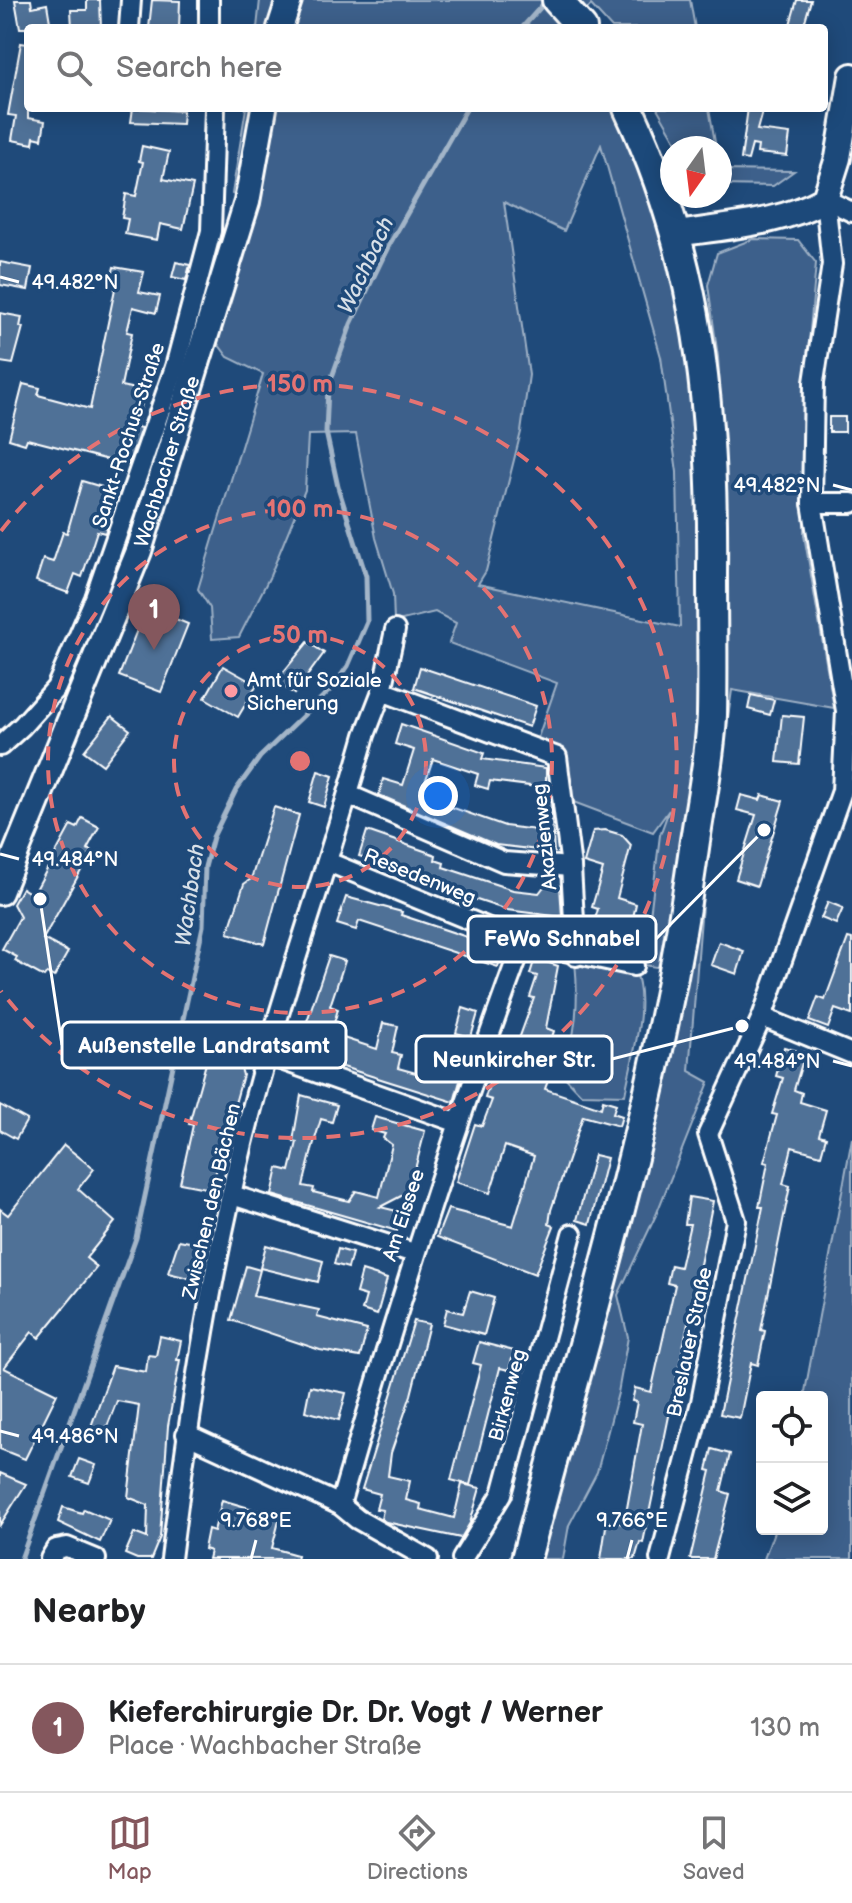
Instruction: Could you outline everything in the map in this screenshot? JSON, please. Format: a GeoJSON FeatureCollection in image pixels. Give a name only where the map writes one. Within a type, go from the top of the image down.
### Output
{"type":"FeatureCollection","features":[{"type":"Feature","properties":{"kind":"main road"},"geometry":{"type":"LineString","coordinates":[[557,0],[578,24]]}},
{"type":"Feature","properties":{"kind":"main road"},"geometry":{"type":"LineString","coordinates":[[526,1559],[656,1062],[682,936],[712,717],[713,487],[708,403],[699,329],[677,234],[648,150],[630,112]]}},
{"type":"Feature","properties":{"kind":"street"},"geometry":{"type":"LineString","coordinates":[[129,24],[131,0]]}},
{"type":"Feature","properties":{"kind":"street"},"geometry":{"type":"LineString","coordinates":[[209,0],[209,24]]}},
{"type":"Feature","properties":{"kind":"street"},"geometry":{"type":"LineString","coordinates":[[281,24],[289,0]]}},
{"type":"Feature","properties":{"kind":"street"},"geometry":{"type":"LineString","coordinates":[[852,76],[838,158],[825,199],[832,264],[814,382],[812,503],[846,711],[842,791],[762,1017],[852,1054]]}},
{"type":"Feature","properties":{"kind":"street","name":"Sankt-Rochus-Straße"},"geometry":{"type":"LineString","coordinates":[[0,746],[56,688],[95,598],[175,367],[211,231],[215,112]]}},
{"type":"Feature","properties":{"kind":"street","name":"Wachbacher Straße"},"geometry":{"type":"LineString","coordinates":[[0,892],[139,551],[247,202],[263,112]]}},
{"type":"Feature","properties":{"kind":"street"},"geometry":{"type":"LineString","coordinates":[[825,199],[852,212]]}},
{"type":"Feature","properties":{"kind":"street"},"geometry":{"type":"LineString","coordinates":[[677,234],[768,220],[803,211],[825,199]]}},
{"type":"Feature","properties":{"kind":"street"},"geometry":{"type":"LineString","coordinates":[[812,503],[852,503]]}},
{"type":"Feature","properties":{"kind":"street","name":"Zwischen den Bächen"},"geometry":{"type":"LineString","coordinates":[[171,1559],[186,1434],[232,1195],[267,1055],[382,691],[395,630]]}},
{"type":"Feature","properties":{"kind":"street","name":"Akazienweg"},"geometry":{"type":"LineString","coordinates":[[382,691],[557,757],[571,867],[576,956]]}},
{"type":"Feature","properties":{"kind":"street"},"geometry":{"type":"LineString","coordinates":[[349,795],[504,862],[571,867]]}},
{"type":"Feature","properties":{"kind":"street","name":"Resedenweg"},"geometry":{"type":"LineString","coordinates":[[328,862],[523,942],[576,956],[634,966]]}},
{"type":"Feature","properties":{"kind":"street","name":"Am Eissee"},"geometry":{"type":"LineString","coordinates":[[340,1505],[456,1122],[523,942]]}},
{"type":"Feature","properties":{"kind":"street","name":"Breslauer Straße"},"geometry":{"type":"LineString","coordinates":[[660,1559],[701,1402],[736,1221],[708,1134],[762,1017]]}},
{"type":"Feature","properties":{"kind":"street"},"geometry":{"type":"LineString","coordinates":[[267,1055],[456,1122]]}},
{"type":"Feature","properties":{"kind":"street"},"geometry":{"type":"LineString","coordinates":[[232,1195],[414,1253]]}},
{"type":"Feature","properties":{"kind":"street","name":"Birkenweg"},"geometry":{"type":"LineString","coordinates":[[462,1559],[502,1494],[572,1234]]}},
{"type":"Feature","properties":{"kind":"street"},"geometry":{"type":"LineString","coordinates":[[186,1434],[340,1505],[357,1519],[428,1559]]}},
{"type":"Feature","properties":{"kind":"street"},"geometry":{"type":"LineString","coordinates":[[50,1559],[56,1549],[67,1547],[96,1559]]}},
{"type":"Feature","properties":{"kind":"shaded area"},"geometry":{"type":"Polygon","coordinates":[[[260,0],[690,0],[694,24],[608,24],[591,5],[574,24],[257,24],[260,0]]]}},
{"type":"Feature","properties":{"kind":"shaded area"},"geometry":{"type":"Polygon","coordinates":[[[245,112],[629,112],[699,329],[711,678],[675,970],[644,965],[660,835],[669,810],[653,832],[568,800],[557,757],[534,749],[557,683],[449,643],[456,623],[435,612],[394,622],[393,594],[376,538],[356,434],[308,435],[305,490],[270,576],[239,637],[212,639],[210,608],[198,589],[263,374],[228,357],[209,332],[247,202],[232,194],[245,112]],[[601,145],[564,231],[504,202],[529,375],[521,432],[486,571],[478,584],[680,627],[677,472],[661,357],[601,145]]]}},
{"type":"Feature","properties":{"kind":"shaded area"},"geometry":{"type":"Polygon","coordinates":[[[659,112],[710,112],[714,136],[673,136],[659,112]]]}},
{"type":"Feature","properties":{"kind":"shaded area"},"geometry":{"type":"Polygon","coordinates":[[[732,170],[794,171],[773,186],[732,185],[732,170]]]}},
{"type":"Feature","properties":{"kind":"shaded area"},"geometry":{"type":"Polygon","coordinates":[[[753,239],[798,240],[816,263],[804,399],[804,535],[834,708],[732,690],[703,892],[689,1071],[709,1082],[656,1215],[618,1295],[628,1337],[618,1393],[597,1472],[569,1525],[563,1559],[542,1559],[671,1064],[689,969],[726,663],[726,488],[718,357],[708,285],[717,253],[753,239]]]}},
{"type":"Feature","properties":{"kind":"shaded area"},"geometry":{"type":"Polygon","coordinates":[[[575,961],[634,966],[640,1013],[625,1095],[581,1094],[562,1074],[576,1018],[575,961]]]}},
{"type":"Feature","properties":{"kind":"shaded area"},"geometry":{"type":"Polygon","coordinates":[[[852,1138],[852,1559],[764,1559],[773,1535],[828,1535],[828,1391],[805,1391],[852,1138]]]}},
{"type":"Feature","properties":{"kind":"building"},"geometry":{"type":"Polygon","coordinates":[[[15,0],[31,0],[32,7],[47,4],[50,24],[24,24],[24,28],[20,28],[15,0]]]}},
{"type":"Feature","properties":{"kind":"building"},"geometry":{"type":"Polygon","coordinates":[[[87,0],[100,0],[101,24],[72,24],[71,10],[87,10],[87,0]]]}},
{"type":"Feature","properties":{"kind":"building"},"geometry":{"type":"Polygon","coordinates":[[[152,0],[180,1],[179,24],[149,24],[152,0]]]}},
{"type":"Feature","properties":{"kind":"building"},"geometry":{"type":"Polygon","coordinates":[[[797,0],[811,0],[804,24],[790,24],[797,0]]]}},
{"type":"Feature","properties":{"kind":"building"},"geometry":{"type":"Polygon","coordinates":[[[21,43],[24,43],[24,112],[28,112],[28,118],[45,121],[42,139],[34,137],[33,144],[12,140],[16,116],[8,115],[21,43]]]}},
{"type":"Feature","properties":{"kind":"building"},"geometry":{"type":"Polygon","coordinates":[[[132,112],[183,112],[182,124],[131,122],[132,112]]]}},
{"type":"Feature","properties":{"kind":"building"},"geometry":{"type":"Polygon","coordinates":[[[747,112],[762,112],[757,130],[790,134],[787,156],[757,153],[758,146],[752,145],[748,160],[741,159],[747,112]]]}},
{"type":"Feature","properties":{"kind":"building"},"geometry":{"type":"Polygon","coordinates":[[[142,146],[169,152],[163,179],[193,185],[183,229],[160,224],[157,240],[125,234],[128,219],[122,218],[126,194],[136,196],[143,162],[139,161],[142,146]]]}},
{"type":"Feature","properties":{"kind":"building"},"geometry":{"type":"Polygon","coordinates":[[[0,262],[32,268],[28,290],[0,285],[0,262]]]}},
{"type":"Feature","properties":{"kind":"building"},"geometry":{"type":"Polygon","coordinates":[[[176,262],[190,265],[186,280],[172,277],[176,262]]]}},
{"type":"Feature","properties":{"kind":"building"},"geometry":{"type":"Polygon","coordinates":[[[114,267],[144,272],[139,292],[160,296],[156,313],[133,307],[127,332],[132,333],[121,386],[145,391],[136,427],[141,428],[128,465],[27,439],[25,444],[9,439],[23,384],[40,388],[38,395],[90,409],[116,284],[110,283],[114,267]]]}},
{"type":"Feature","properties":{"kind":"building"},"geometry":{"type":"Polygon","coordinates":[[[0,313],[22,317],[20,327],[23,327],[13,364],[0,362],[0,313]]]}},
{"type":"Feature","properties":{"kind":"building"},"geometry":{"type":"Polygon","coordinates":[[[829,417],[845,417],[845,432],[829,432],[829,417]]]}},
{"type":"Feature","properties":{"kind":"building"},"geometry":{"type":"Polygon","coordinates":[[[82,481],[112,490],[104,517],[110,518],[105,533],[97,531],[82,577],[75,574],[68,593],[36,581],[43,559],[53,562],[63,532],[67,533],[82,481]]]}},
{"type":"Feature","properties":{"kind":"building"},"geometry":{"type":"Polygon","coordinates":[[[146,607],[188,624],[161,692],[119,676],[146,607]]]}},
{"type":"Feature","properties":{"kind":"building"},"geometry":{"type":"Polygon","coordinates":[[[308,642],[324,653],[294,694],[276,681],[308,642]]]}},
{"type":"Feature","properties":{"kind":"building","name":"Amt für Soziale Sicherung"},"geometry":{"type":"Polygon","coordinates":[[[223,666],[257,685],[238,717],[205,698],[223,666]]]}},
{"type":"Feature","properties":{"kind":"building"},"geometry":{"type":"Polygon","coordinates":[[[420,667],[536,706],[529,727],[414,688],[420,667]]]}},
{"type":"Feature","properties":{"kind":"building"},"geometry":{"type":"Polygon","coordinates":[[[751,695],[774,700],[770,715],[748,709],[751,695]]]}},
{"type":"Feature","properties":{"kind":"building"},"geometry":{"type":"Polygon","coordinates":[[[782,715],[804,717],[799,764],[777,762],[782,715]]]}},
{"type":"Feature","properties":{"kind":"building"},"geometry":{"type":"Polygon","coordinates":[[[112,716],[130,730],[103,765],[84,751],[112,716]]]}},
{"type":"Feature","properties":{"kind":"building"},"geometry":{"type":"Polygon","coordinates":[[[401,724],[484,753],[482,759],[546,768],[546,788],[490,781],[488,789],[475,785],[478,774],[433,759],[422,791],[446,802],[445,805],[505,826],[536,830],[540,800],[551,802],[554,852],[496,845],[379,795],[383,779],[403,785],[414,750],[395,744],[401,724]]]}},
{"type":"Feature","properties":{"kind":"building"},"geometry":{"type":"Polygon","coordinates":[[[318,771],[333,776],[324,807],[309,802],[318,771]]]}},
{"type":"Feature","properties":{"kind":"building"},"geometry":{"type":"Polygon","coordinates":[[[741,795],[760,800],[762,795],[783,801],[757,886],[736,879],[756,815],[737,810],[741,795]]]}},
{"type":"Feature","properties":{"kind":"building"},"geometry":{"type":"Polygon","coordinates":[[[274,807],[299,815],[264,944],[228,933],[244,884],[251,879],[274,807]]]}},
{"type":"Feature","properties":{"kind":"building"},"geometry":{"type":"Polygon","coordinates":[[[82,818],[99,827],[87,849],[92,851],[43,939],[68,952],[54,977],[47,973],[44,977],[15,961],[17,957],[2,949],[20,917],[13,904],[22,888],[33,895],[71,825],[77,828],[82,818]]]}},
{"type":"Feature","properties":{"kind":"building"},"geometry":{"type":"Polygon","coordinates":[[[605,830],[622,835],[631,845],[617,898],[636,904],[627,945],[592,930],[598,909],[592,907],[603,869],[584,863],[593,831],[605,830]]]}},
{"type":"Feature","properties":{"kind":"building"},"geometry":{"type":"Polygon","coordinates":[[[367,831],[436,855],[435,860],[444,863],[443,867],[513,890],[539,893],[546,884],[560,886],[562,917],[507,910],[392,872],[394,866],[359,856],[367,831]]]}},
{"type":"Feature","properties":{"kind":"building"},"geometry":{"type":"Polygon","coordinates":[[[346,897],[402,912],[401,915],[503,949],[498,967],[359,921],[356,930],[337,924],[346,897]]]}},
{"type":"Feature","properties":{"kind":"building"},"geometry":{"type":"Polygon","coordinates":[[[828,902],[843,908],[836,924],[821,918],[828,902]]]}},
{"type":"Feature","properties":{"kind":"building"},"geometry":{"type":"Polygon","coordinates":[[[848,938],[852,939],[852,1015],[835,1009],[828,1028],[809,1021],[818,997],[825,1000],[848,938]]]}},
{"type":"Feature","properties":{"kind":"building"},"geometry":{"type":"Polygon","coordinates":[[[719,942],[744,951],[737,974],[711,965],[719,942]]]}},
{"type":"Feature","properties":{"kind":"building"},"geometry":{"type":"Polygon","coordinates":[[[329,956],[345,961],[330,1006],[338,1009],[331,1034],[377,1049],[383,1023],[398,1026],[392,1053],[401,1055],[398,1068],[423,1075],[426,1063],[438,1066],[444,1042],[460,1045],[454,1072],[462,1074],[454,1102],[292,1051],[299,1025],[305,1027],[329,956]]]}},
{"type":"Feature","properties":{"kind":"building"},"geometry":{"type":"Polygon","coordinates":[[[535,958],[558,966],[546,1028],[554,1031],[547,1052],[557,1056],[545,1089],[601,1108],[603,1100],[616,1104],[613,1113],[622,1116],[619,1126],[583,1116],[551,1210],[549,1224],[554,1226],[535,1274],[437,1237],[448,1209],[513,1226],[534,1156],[505,1146],[490,1193],[456,1182],[475,1124],[482,1126],[492,1100],[485,1098],[493,1072],[497,1073],[507,1044],[516,1047],[534,998],[530,997],[537,976],[530,974],[535,958]]]}},
{"type":"Feature","properties":{"kind":"building"},"geometry":{"type":"Polygon","coordinates":[[[463,1008],[478,1013],[471,1037],[456,1033],[463,1008]]]}},
{"type":"Feature","properties":{"kind":"building"},"geometry":{"type":"Polygon","coordinates":[[[784,1047],[805,1053],[794,1090],[802,1093],[800,1102],[826,1110],[819,1135],[826,1137],[821,1155],[792,1147],[783,1184],[790,1186],[761,1330],[765,1331],[758,1365],[751,1363],[740,1418],[720,1414],[763,1207],[759,1207],[768,1163],[764,1162],[777,1115],[772,1114],[783,1078],[776,1076],[784,1047]]]}},
{"type":"Feature","properties":{"kind":"building"},"geometry":{"type":"Polygon","coordinates":[[[236,1052],[243,1075],[211,1189],[180,1183],[193,1125],[189,1124],[208,1056],[230,1057],[236,1052]]]}},
{"type":"Feature","properties":{"kind":"building"},"geometry":{"type":"Polygon","coordinates":[[[301,1095],[337,1105],[332,1122],[321,1119],[313,1146],[303,1186],[314,1188],[313,1192],[349,1201],[356,1191],[379,1197],[392,1145],[383,1138],[385,1134],[371,1130],[375,1117],[425,1131],[409,1192],[380,1207],[401,1212],[397,1231],[272,1195],[278,1168],[290,1171],[297,1142],[293,1141],[301,1095]]]}},
{"type":"Feature","properties":{"kind":"building"},"geometry":{"type":"Polygon","coordinates":[[[0,1105],[27,1120],[16,1139],[0,1130],[0,1105]]]}},
{"type":"Feature","properties":{"kind":"building"},"geometry":{"type":"Polygon","coordinates":[[[64,1145],[94,1169],[78,1189],[115,1222],[86,1258],[97,1267],[39,1338],[32,1332],[4,1368],[57,1394],[25,1459],[0,1449],[0,1209],[8,1215],[64,1145]]]}},
{"type":"Feature","properties":{"kind":"building"},"geometry":{"type":"Polygon","coordinates":[[[594,1155],[607,1158],[590,1224],[577,1220],[594,1155]]]}},
{"type":"Feature","properties":{"kind":"building"},"geometry":{"type":"Polygon","coordinates":[[[689,1197],[713,1201],[643,1543],[640,1542],[635,1559],[601,1559],[607,1520],[623,1524],[627,1508],[642,1424],[633,1422],[637,1402],[632,1401],[635,1388],[651,1392],[675,1285],[667,1283],[671,1265],[680,1267],[690,1224],[685,1224],[689,1197]]]}},
{"type":"Feature","properties":{"kind":"building"},"geometry":{"type":"Polygon","coordinates":[[[179,1240],[205,1245],[197,1280],[168,1273],[179,1240]]]}},
{"type":"Feature","properties":{"kind":"building"},"geometry":{"type":"Polygon","coordinates":[[[266,1245],[323,1261],[318,1282],[260,1268],[266,1245]]]}},
{"type":"Feature","properties":{"kind":"building"},"geometry":{"type":"Polygon","coordinates":[[[338,1249],[352,1253],[348,1268],[334,1264],[338,1249]]]}},
{"type":"Feature","properties":{"kind":"building"},"geometry":{"type":"Polygon","coordinates":[[[246,1266],[260,1270],[253,1296],[319,1310],[317,1317],[367,1330],[360,1357],[320,1350],[231,1320],[246,1266]]]}},
{"type":"Feature","properties":{"kind":"building"},"geometry":{"type":"Polygon","coordinates":[[[362,1271],[387,1279],[377,1315],[362,1310],[366,1296],[356,1293],[362,1271]]]}},
{"type":"Feature","properties":{"kind":"building"},"geometry":{"type":"Polygon","coordinates":[[[470,1291],[494,1298],[484,1335],[443,1324],[447,1309],[463,1313],[470,1291]]]}},
{"type":"Feature","properties":{"kind":"building"},"geometry":{"type":"Polygon","coordinates":[[[414,1321],[429,1324],[411,1395],[391,1453],[388,1476],[410,1481],[406,1500],[421,1504],[420,1509],[454,1518],[462,1484],[480,1488],[470,1523],[461,1538],[386,1522],[381,1519],[383,1510],[376,1509],[380,1494],[362,1489],[414,1321]]]}},
{"type":"Feature","properties":{"kind":"building"},"geometry":{"type":"Polygon","coordinates":[[[160,1336],[181,1341],[177,1360],[180,1360],[168,1426],[160,1537],[151,1559],[137,1559],[125,1554],[134,1533],[147,1538],[148,1505],[128,1497],[139,1405],[117,1401],[103,1437],[89,1432],[113,1366],[146,1372],[148,1355],[156,1356],[160,1336]]]}},
{"type":"Feature","properties":{"kind":"building"},"geometry":{"type":"Polygon","coordinates":[[[479,1342],[514,1351],[509,1370],[500,1368],[470,1485],[451,1480],[481,1365],[473,1363],[479,1342]]]}},
{"type":"Feature","properties":{"kind":"building"},"geometry":{"type":"Polygon","coordinates":[[[310,1386],[346,1393],[339,1420],[305,1411],[310,1386]]]}},
{"type":"Feature","properties":{"kind":"building"},"geometry":{"type":"Polygon","coordinates":[[[712,1449],[730,1454],[721,1491],[730,1494],[713,1559],[690,1559],[711,1471],[707,1470],[712,1449]]]}},
{"type":"Feature","properties":{"kind":"building"},"geometry":{"type":"Polygon","coordinates":[[[79,1459],[96,1465],[89,1483],[72,1477],[79,1459]]]}},
{"type":"Feature","properties":{"kind":"building"},"geometry":{"type":"Polygon","coordinates":[[[0,1473],[26,1484],[0,1525],[0,1473]]]}},
{"type":"Feature","properties":{"kind":"building"},"geometry":{"type":"Polygon","coordinates":[[[222,1500],[280,1517],[272,1548],[297,1555],[296,1559],[208,1559],[210,1551],[204,1549],[208,1529],[214,1531],[222,1500]]]}},
{"type":"Feature","properties":{"kind":"building"},"geometry":{"type":"Polygon","coordinates":[[[63,1507],[82,1513],[84,1509],[110,1520],[100,1542],[58,1522],[63,1507]]]}},
{"type":"Feature","properties":{"kind":"waterway","name":"Wachbach"},"geometry":{"type":"LineString","coordinates":[[526,24],[546,1]]}},
{"type":"Feature","properties":{"kind":"waterway","name":"Wachbach"},"geometry":{"type":"LineString","coordinates":[[21,1559],[136,1238],[203,926],[205,867],[213,837],[236,790],[260,757],[332,688],[348,666],[367,622],[366,576],[338,487],[326,432],[328,388],[351,324],[388,247],[465,112]]}},
{"type":"Feature","properties":{"kind":"place","name":"Kieferchirurgie Dr. Dr. Vogt / Werner"},"geometry":{"type":"Point","coordinates":[154,650]}},
{"type":"Feature","properties":{"kind":"place","name":"Amt für Soziale Sicherung"},"geometry":{"type":"Point","coordinates":[231,691]}},
{"type":"Feature","properties":{"kind":"place","name":"FeWo Schnabel"},"geometry":{"type":"Point","coordinates":[764,830]}},
{"type":"Feature","properties":{"kind":"place","name":"Außenstelle Landratsamt"},"geometry":{"type":"Point","coordinates":[40,899]}},
{"type":"Feature","properties":{"kind":"place","name":"Neunkircher Str."},"geometry":{"type":"Point","coordinates":[742,1026]}}]}
